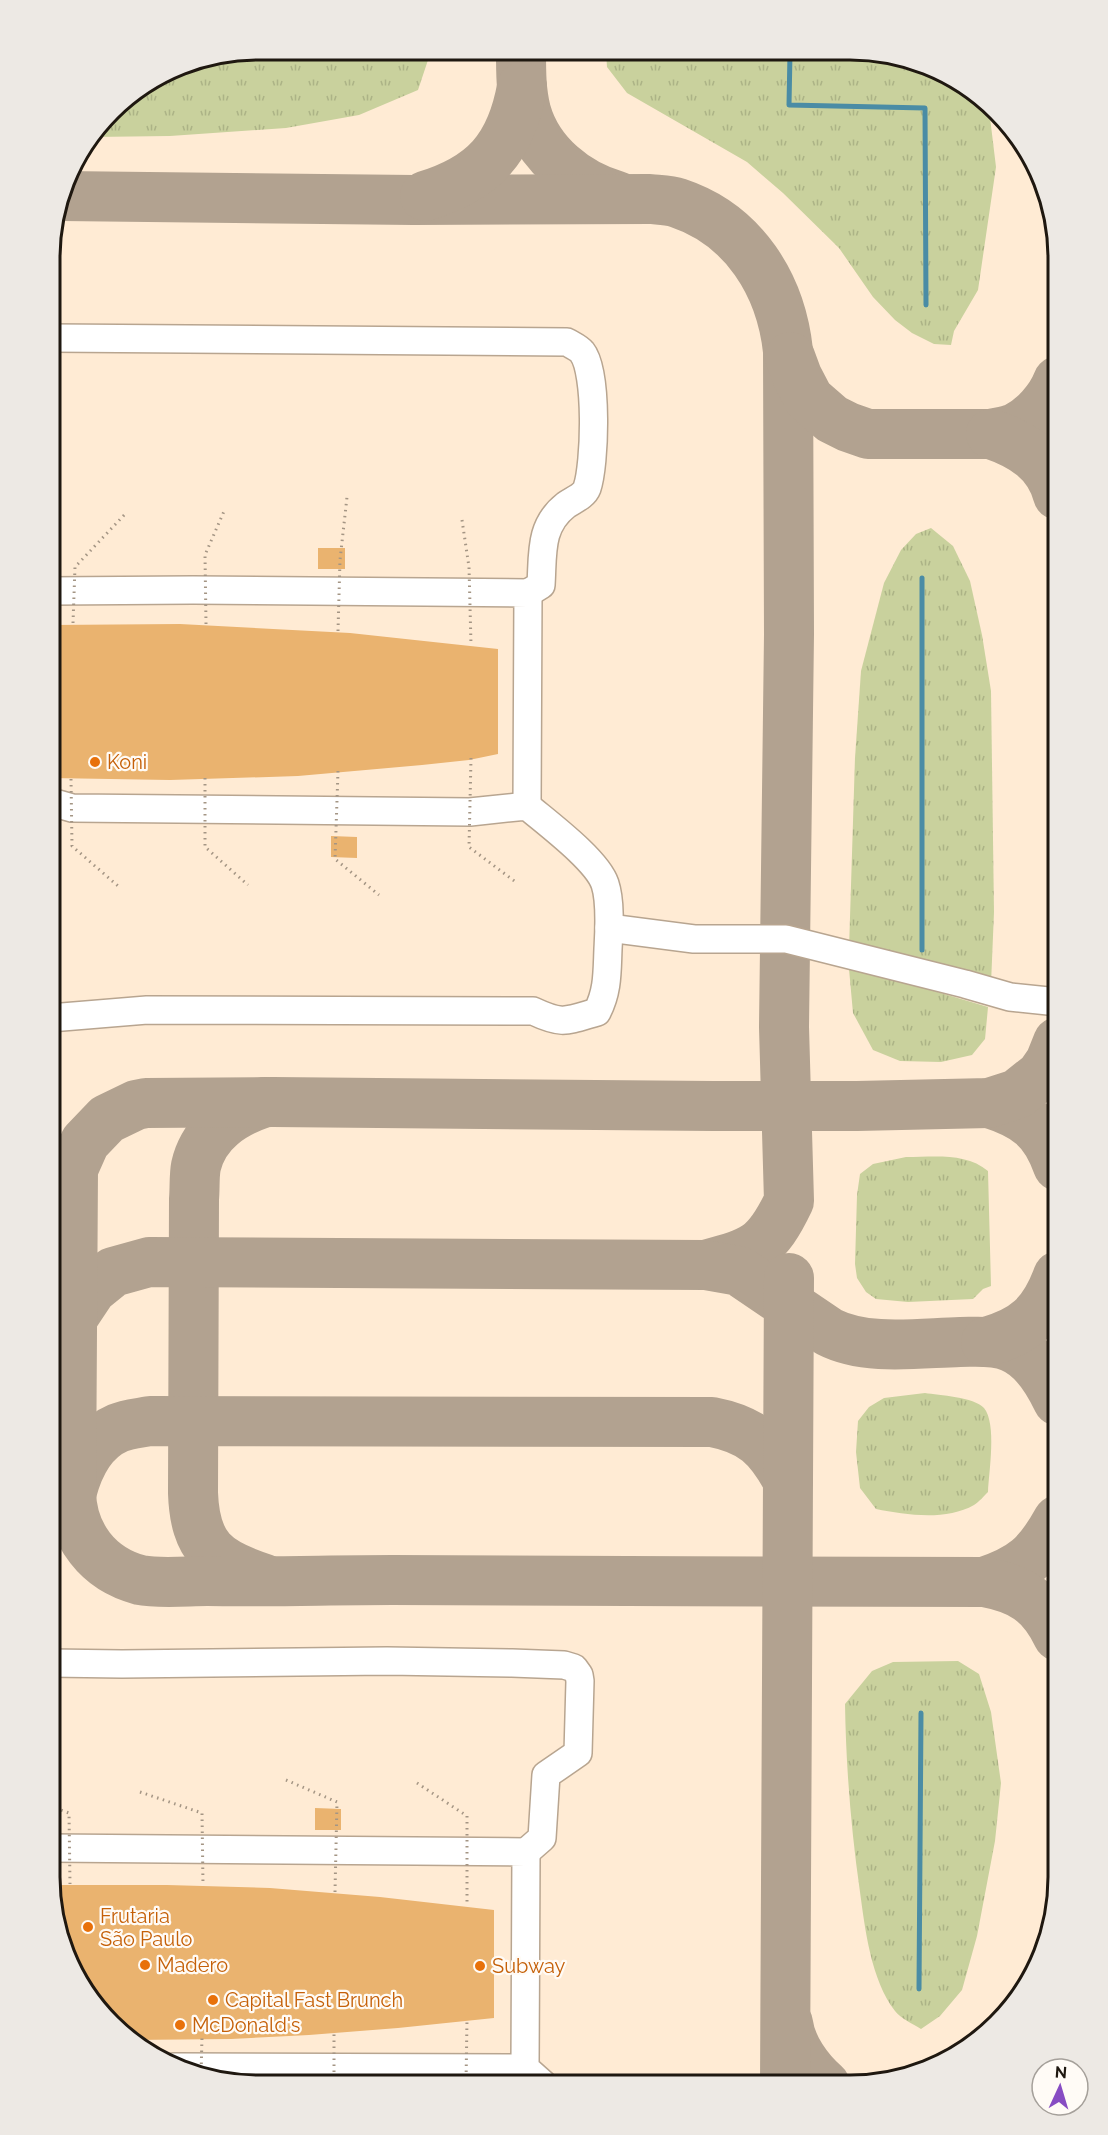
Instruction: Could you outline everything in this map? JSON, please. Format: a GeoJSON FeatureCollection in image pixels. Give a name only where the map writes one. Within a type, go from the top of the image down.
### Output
{"type":"FeatureCollection","features":[{"type":"Feature","properties":{"kind":"lane"},"geometry":{"type":"LineString","coordinates":[[60,338],[567,342],[583,353],[591,372],[593,401],[592,469],[586,492],[564,507],[549,523],[543,540],[542,585],[528,593],[62,591]]}},
{"type":"Feature","properties":{"kind":"lane"},"geometry":{"type":"LineString","coordinates":[[527,806],[528,593]]}},
{"type":"Feature","properties":{"kind":"lane"},"geometry":{"type":"LineString","coordinates":[[60,1017],[147,1010],[274,1009],[533,1011],[555,1021],[571,1020],[597,1012],[604,998],[607,984],[609,928],[605,884],[596,868],[527,806],[470,812],[61,805]]}},
{"type":"Feature","properties":{"kind":"lane"},"geometry":{"type":"LineString","coordinates":[[609,928],[694,939],[786,939],[1010,997],[1048,1001]]}},
{"type":"Feature","properties":{"kind":"lane"},"geometry":{"type":"LineString","coordinates":[[60,1663],[387,1661],[512,1663],[564,1665],[574,1668],[580,1681],[578,1753],[546,1775],[542,1838],[526,1852],[60,1848]]}},
{"type":"Feature","properties":{"kind":"lane"},"geometry":{"type":"LineString","coordinates":[[526,1852],[535,2075]]}},
{"type":"Feature","properties":{"kind":"lane"},"geometry":{"type":"LineString","coordinates":[[232,2073],[301,2075]]}},
{"type":"Feature","properties":{"kind":"path"},"geometry":{"type":"LineString","coordinates":[[338,631],[339,560],[347,497]]}},
{"type":"Feature","properties":{"kind":"path"},"geometry":{"type":"LineString","coordinates":[[206,624],[205,555],[225,509]]}},
{"type":"Feature","properties":{"kind":"path"},"geometry":{"type":"LineString","coordinates":[[73,623],[62,591],[75,567],[127,512]]}},
{"type":"Feature","properties":{"kind":"path"},"geometry":{"type":"LineString","coordinates":[[462,520],[469,567],[471,645]]}},
{"type":"Feature","properties":{"kind":"path"},"geometry":{"type":"LineString","coordinates":[[471,758],[469,847],[517,884]]}},
{"type":"Feature","properties":{"kind":"path"},"geometry":{"type":"LineString","coordinates":[[338,771],[335,859],[379,895]]}},
{"type":"Feature","properties":{"kind":"path"},"geometry":{"type":"LineString","coordinates":[[205,778],[205,847],[248,885]]}},
{"type":"Feature","properties":{"kind":"path"},"geometry":{"type":"LineString","coordinates":[[71,779],[61,805],[72,846],[117,886]]}},
{"type":"Feature","properties":{"kind":"path"},"geometry":{"type":"LineString","coordinates":[[286,1780],[337,1802],[335,1892]]}},
{"type":"Feature","properties":{"kind":"path"},"geometry":{"type":"LineString","coordinates":[[417,1783],[467,1816],[467,1906]]}},
{"type":"Feature","properties":{"kind":"path"},"geometry":{"type":"LineString","coordinates":[[140,1792],[202,1813],[203,1885]]}},
{"type":"Feature","properties":{"kind":"path"},"geometry":{"type":"LineString","coordinates":[[60,1810],[69,1813],[60,1848],[70,1884]]}},
{"type":"Feature","properties":{"kind":"path"},"geometry":{"type":"LineString","coordinates":[[466,2075],[467,2019]]}},
{"type":"Feature","properties":{"kind":"path"},"geometry":{"type":"LineString","coordinates":[[334,2032],[334,2075]]}},
{"type":"Feature","properties":{"kind":"path"},"geometry":{"type":"LineString","coordinates":[[201,2066],[202,2037]]}},
{"type":"Feature","properties":{"kind":"green space"},"geometry":{"type":"Polygon","coordinates":[[[258,60],[428,60],[418,90],[359,115],[286,128],[170,136],[101,137],[127,109],[148,93],[194,70],[219,64],[258,60]]]}},
{"type":"Feature","properties":{"kind":"green space"},"geometry":{"type":"Polygon","coordinates":[[[607,60],[863,60],[914,70],[938,80],[981,109],[990,118],[996,167],[978,290],[954,331],[951,345],[934,344],[912,333],[895,320],[873,297],[839,248],[783,193],[747,162],[627,93],[607,67],[607,60]]]}},
{"type":"Feature","properties":{"kind":"green space"},"geometry":{"type":"Polygon","coordinates":[[[931,528],[953,546],[970,581],[991,691],[994,912],[991,984],[849,949],[855,758],[861,671],[884,583],[901,550],[916,534],[931,528]]]}},
{"type":"Feature","properties":{"kind":"green space"},"geometry":{"type":"Polygon","coordinates":[[[849,969],[988,1007],[985,1039],[972,1055],[941,1062],[900,1061],[873,1050],[853,1013],[849,969]]]}},
{"type":"Feature","properties":{"kind":"green space"},"geometry":{"type":"Polygon","coordinates":[[[906,1157],[960,1158],[988,1171],[991,1286],[983,1289],[973,1299],[908,1302],[876,1299],[866,1292],[857,1278],[855,1264],[857,1195],[860,1174],[873,1164],[906,1157]]]}},
{"type":"Feature","properties":{"kind":"green space"},"geometry":{"type":"Polygon","coordinates":[[[925,1393],[973,1401],[984,1408],[988,1415],[991,1436],[988,1492],[974,1505],[939,1515],[913,1515],[876,1509],[860,1488],[856,1452],[858,1421],[869,1407],[884,1398],[925,1393]]]}},
{"type":"Feature","properties":{"kind":"green space"},"geometry":{"type":"Polygon","coordinates":[[[958,1661],[979,1674],[991,1712],[1001,1783],[995,1841],[977,1936],[962,1990],[940,2016],[921,2029],[895,2011],[880,1985],[870,1954],[852,1821],[846,1751],[845,1704],[872,1671],[893,1662],[958,1661]]]}},
{"type":"Feature","properties":{"kind":"building"},"geometry":{"type":"Polygon","coordinates":[[[318,548],[345,548],[345,569],[318,569],[318,548]]]}},
{"type":"Feature","properties":{"kind":"building"},"geometry":{"type":"Polygon","coordinates":[[[180,624],[350,633],[498,649],[498,754],[469,760],[298,776],[170,780],[60,778],[60,625],[180,624]]]}},
{"type":"Feature","properties":{"kind":"building"},"geometry":{"type":"Polygon","coordinates":[[[331,836],[357,837],[357,858],[331,857],[331,836]]]}},
{"type":"Feature","properties":{"kind":"building"},"geometry":{"type":"Polygon","coordinates":[[[315,1808],[341,1809],[341,1830],[315,1830],[315,1808]]]}},
{"type":"Feature","properties":{"kind":"building"},"geometry":{"type":"Polygon","coordinates":[[[61,1885],[270,1888],[494,1910],[494,2018],[398,2028],[231,2039],[146,2040],[118,2017],[101,1998],[80,1965],[67,1929],[61,1885]]]}},
{"type":"Feature","properties":{"kind":"waterway"},"geometry":{"type":"LineString","coordinates":[[790,60],[789,105],[925,108],[926,305]]}},
{"type":"Feature","properties":{"kind":"waterway"},"geometry":{"type":"LineString","coordinates":[[922,578],[922,950]]}},
{"type":"Feature","properties":{"kind":"waterway"},"geometry":{"type":"LineString","coordinates":[[919,1989],[921,1713]]}},
{"type":"Feature","properties":{"kind":"taxiway"},"geometry":{"type":"LineString","coordinates":[[521,60],[526,111],[532,127],[549,154],[587,184],[617,196]]}},
{"type":"Feature","properties":{"kind":"taxiway"},"geometry":{"type":"LineString","coordinates":[[425,196],[464,180],[491,158],[511,127],[522,87]]}},
{"type":"Feature","properties":{"kind":"taxiway"},"geometry":{"type":"LineString","coordinates":[[69,196],[664,200],[678,203],[701,213],[722,226],[740,242],[768,281],[784,327],[788,351],[789,634],[784,1027],[789,1201],[773,1229],[757,1246],[747,1252],[705,1265]]}},
{"type":"Feature","properties":{"kind":"taxiway"},"geometry":{"type":"LineString","coordinates":[[790,357],[809,399],[832,419],[868,434],[991,434],[1022,424],[1035,414],[1048,398]]}},
{"type":"Feature","properties":{"kind":"taxiway"},"geometry":{"type":"LineString","coordinates":[[991,434],[1024,449],[1048,473]]}},
{"type":"Feature","properties":{"kind":"taxiway"},"geometry":{"type":"LineString","coordinates":[[1048,1065],[1041,1075],[1017,1094],[989,1103],[857,1106],[273,1102],[136,1105],[107,1119],[85,1142],[73,1169],[71,1492],[76,1522],[90,1548],[112,1568],[140,1580],[165,1582],[392,1580],[984,1582],[1009,1588],[1028,1598],[1037,1605],[1048,1620]]}},
{"type":"Feature","properties":{"kind":"taxiway"},"geometry":{"type":"LineString","coordinates":[[265,1102],[231,1118],[213,1133],[200,1154],[196,1166],[193,1493],[198,1527],[211,1551],[233,1567],[265,1579]]}},
{"type":"Feature","properties":{"kind":"taxiway"},"geometry":{"type":"LineString","coordinates":[[989,1103],[1024,1118],[1048,1144]]}},
{"type":"Feature","properties":{"kind":"taxiway"},"geometry":{"type":"LineString","coordinates":[[72,1319],[92,1289],[113,1272],[149,1262],[705,1265],[739,1271],[829,1332],[844,1338],[876,1344],[999,1343],[1026,1356],[1048,1382]]}},
{"type":"Feature","properties":{"kind":"taxiway"},"geometry":{"type":"LineString","coordinates":[[785,2075],[789,1278]]}},
{"type":"Feature","properties":{"kind":"taxiway"},"geometry":{"type":"LineString","coordinates":[[986,1342],[1000,1338],[1023,1326],[1040,1311],[1048,1298]]}},
{"type":"Feature","properties":{"kind":"taxiway"},"geometry":{"type":"LineString","coordinates":[[72,1491],[78,1472],[88,1454],[101,1439],[122,1427],[150,1421],[712,1422],[726,1425],[758,1441],[774,1458],[788,1481]]}},
{"type":"Feature","properties":{"kind":"taxiway"},"geometry":{"type":"LineString","coordinates":[[984,1582],[1009,1572],[1028,1560],[1048,1535]]}},
{"type":"Feature","properties":{"kind":"taxiway"},"geometry":{"type":"LineString","coordinates":[[788,2023],[801,2057],[815,2075]]}},
{"type":"Feature","properties":{"kind":"place","name":"Koni"},"geometry":{"type":"Point","coordinates":[95,762]}},
{"type":"Feature","properties":{"kind":"place","name":"Frutaria São Paulo"},"geometry":{"type":"Point","coordinates":[88,1927]}},
{"type":"Feature","properties":{"kind":"place","name":"Madero"},"geometry":{"type":"Point","coordinates":[145,1965]}},
{"type":"Feature","properties":{"kind":"place","name":"Subway"},"geometry":{"type":"Point","coordinates":[480,1966]}},
{"type":"Feature","properties":{"kind":"place","name":"Capital Fast Brunch"},"geometry":{"type":"Point","coordinates":[213,2000]}},
{"type":"Feature","properties":{"kind":"place","name":"McDonald's"},"geometry":{"type":"Point","coordinates":[180,2025]}}]}
